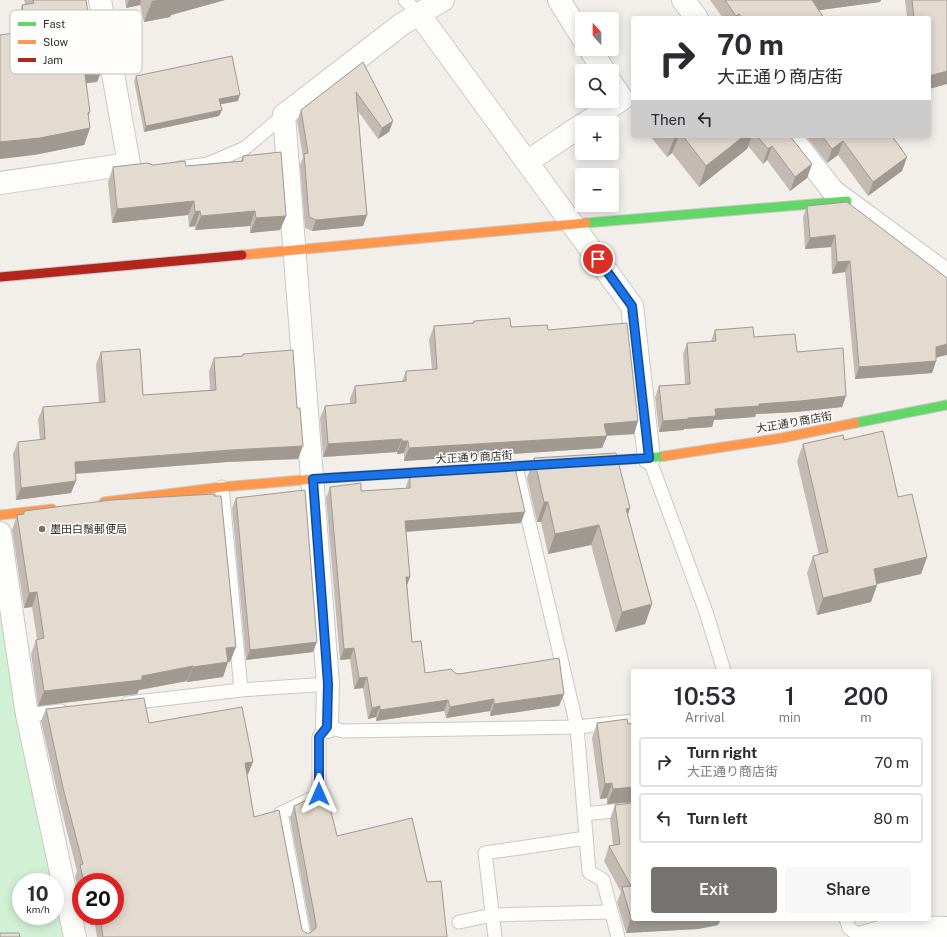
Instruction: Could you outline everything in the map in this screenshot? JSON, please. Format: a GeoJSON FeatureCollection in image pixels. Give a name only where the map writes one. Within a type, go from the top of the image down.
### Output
{"type":"FeatureCollection","features":[{"type":"Feature","properties":{"kind":"street"},"geometry":{"type":"LineString","coordinates":[[100,0],[102,10]]}},
{"type":"Feature","properties":{"kind":"street"},"geometry":{"type":"LineString","coordinates":[[327,727],[328,684],[284,115],[402,24],[412,7],[443,0]]}},
{"type":"Feature","properties":{"kind":"street"},"geometry":{"type":"LineString","coordinates":[[559,0],[575,26]]}},
{"type":"Feature","properties":{"kind":"street"},"geometry":{"type":"LineString","coordinates":[[683,0],[695,16]]}},
{"type":"Feature","properties":{"kind":"street"},"geometry":{"type":"LineString","coordinates":[[412,7],[632,306],[649,458]]}},
{"type":"Feature","properties":{"kind":"street"},"geometry":{"type":"LineString","coordinates":[[0,183],[135,167],[116,74]]}},
{"type":"Feature","properties":{"kind":"street"},"geometry":{"type":"LineString","coordinates":[[596,116],[608,108]]}},
{"type":"Feature","properties":{"kind":"street"},"geometry":{"type":"LineString","coordinates":[[527,162],[575,130]]}},
{"type":"Feature","properties":{"kind":"street"},"geometry":{"type":"LineString","coordinates":[[792,138],[833,190],[947,275]]}},
{"type":"Feature","properties":{"kind":"street"},"geometry":{"type":"LineString","coordinates":[[0,277],[295,251],[573,224],[847,201]]}},
{"type":"Feature","properties":{"kind":"street","name":"大正通り商店街"},"geometry":{"type":"LineString","coordinates":[[96,503],[222,487],[313,479],[649,458],[782,438],[946,410]]}},
{"type":"Feature","properties":{"kind":"street"},"geometry":{"type":"LineString","coordinates":[[0,515],[64,508]]}},
{"type":"Feature","properties":{"kind":"street"},"geometry":{"type":"LineString","coordinates":[[0,533],[27,715],[75,937]]}},
{"type":"Feature","properties":{"kind":"street"},"geometry":{"type":"LineString","coordinates":[[862,937],[897,927],[947,928]]}},
{"type":"Feature","properties":{"kind":"lane"},"geometry":{"type":"LineString","coordinates":[[170,169],[208,164],[245,148],[284,115]]}},
{"type":"Feature","properties":{"kind":"lane"},"geometry":{"type":"LineString","coordinates":[[649,458],[706,612],[723,669]]}},
{"type":"Feature","properties":{"kind":"lane"},"geometry":{"type":"LineString","coordinates":[[516,467],[577,727],[589,872],[603,880],[618,937]]}},
{"type":"Feature","properties":{"kind":"lane"},"geometry":{"type":"LineString","coordinates":[[222,487],[241,690]]}},
{"type":"Feature","properties":{"kind":"lane"},"geometry":{"type":"LineString","coordinates":[[546,663],[562,660]]}},
{"type":"Feature","properties":{"kind":"lane"},"geometry":{"type":"LineString","coordinates":[[114,705],[241,690],[328,684]]}},
{"type":"Feature","properties":{"kind":"lane"},"geometry":{"type":"LineString","coordinates":[[27,715],[74,709]]}},
{"type":"Feature","properties":{"kind":"lane"},"geometry":{"type":"LineString","coordinates":[[304,937],[281,813],[319,794],[319,737],[327,727],[343,731],[577,727],[631,721]]}},
{"type":"Feature","properties":{"kind":"lane"},"geometry":{"type":"LineString","coordinates":[[584,814],[631,809]]}},
{"type":"Feature","properties":{"kind":"lane"},"geometry":{"type":"LineString","coordinates":[[495,937],[485,853],[586,838]]}},
{"type":"Feature","properties":{"kind":"lane"},"geometry":{"type":"LineString","coordinates":[[459,922],[492,915],[611,912]]}},
{"type":"Feature","properties":{"kind":"lane"},"geometry":{"type":"LineString","coordinates":[[846,921],[848,928],[862,937]]}},
{"type":"Feature","properties":{"kind":"green space"},"geometry":{"type":"Polygon","coordinates":[[[0,611],[54,873],[12,873],[12,925],[64,925],[64,922],[67,937],[0,937],[0,611]]]}},
{"type":"Feature","properties":{"kind":"building"},"geometry":{"type":"Polygon","coordinates":[[[33,0],[86,0],[88,10],[23,10],[22,5],[34,3],[33,0]]]}},
{"type":"Feature","properties":{"kind":"building"},"geometry":{"type":"Polygon","coordinates":[[[725,0],[812,0],[823,16],[740,16],[739,14],[736,16],[725,0]]]}},
{"type":"Feature","properties":{"kind":"building"},"geometry":{"type":"Polygon","coordinates":[[[912,0],[947,0],[947,71],[931,75],[931,16],[914,16],[912,0]]]}},
{"type":"Feature","properties":{"kind":"building"},"geometry":{"type":"Polygon","coordinates":[[[10,34],[10,74],[85,74],[90,112],[88,113],[90,128],[40,138],[0,142],[0,35],[10,34]]]}},
{"type":"Feature","properties":{"kind":"building"},"geometry":{"type":"Polygon","coordinates":[[[232,56],[240,95],[219,99],[222,110],[146,126],[136,76],[232,56]]]}},
{"type":"Feature","properties":{"kind":"building"},"geometry":{"type":"Polygon","coordinates":[[[363,62],[393,121],[382,128],[356,92],[367,215],[316,220],[309,217],[304,154],[308,153],[301,110],[363,62]]]}},
{"type":"Feature","properties":{"kind":"building"},"geometry":{"type":"Polygon","coordinates":[[[685,138],[741,138],[706,166],[685,138]]]}},
{"type":"Feature","properties":{"kind":"building"},"geometry":{"type":"Polygon","coordinates":[[[759,138],[792,138],[812,164],[795,177],[772,146],[768,149],[759,138]]]}},
{"type":"Feature","properties":{"kind":"building"},"geometry":{"type":"Polygon","coordinates":[[[824,138],[893,138],[907,157],[873,182],[843,141],[832,149],[824,138]]]}},
{"type":"Feature","properties":{"kind":"building"},"geometry":{"type":"Polygon","coordinates":[[[281,152],[286,216],[256,218],[255,211],[201,216],[200,211],[195,212],[194,201],[117,209],[113,167],[147,163],[153,165],[185,161],[186,166],[243,161],[243,156],[281,152]]]}},
{"type":"Feature","properties":{"kind":"building"},"geometry":{"type":"Polygon","coordinates":[[[847,202],[947,278],[947,344],[936,347],[936,361],[859,367],[850,261],[837,262],[835,235],[810,238],[807,206],[847,202]]]}},
{"type":"Feature","properties":{"kind":"building"},"geometry":{"type":"Polygon","coordinates":[[[510,318],[511,327],[547,325],[548,330],[627,323],[638,421],[604,424],[607,436],[409,448],[408,441],[402,441],[402,439],[328,444],[325,406],[356,403],[355,386],[406,381],[406,371],[437,369],[434,326],[474,323],[474,321],[510,318]]]}},
{"type":"Feature","properties":{"kind":"building"},"geometry":{"type":"Polygon","coordinates":[[[753,327],[754,337],[795,334],[797,352],[843,348],[846,396],[759,404],[759,406],[715,409],[716,416],[663,421],[659,386],[690,384],[687,343],[716,341],[715,330],[753,327]]]}},
{"type":"Feature","properties":{"kind":"building"},"geometry":{"type":"Polygon","coordinates":[[[140,349],[143,395],[216,390],[214,358],[293,350],[297,408],[300,408],[303,446],[75,462],[76,481],[21,488],[18,442],[45,439],[43,407],[105,402],[101,352],[140,349]]]}},
{"type":"Feature","properties":{"kind":"building"},"geometry":{"type":"Polygon","coordinates":[[[883,431],[898,497],[912,494],[927,557],[874,569],[877,585],[823,598],[813,556],[828,552],[803,444],[843,435],[844,440],[883,431]]]}},
{"type":"Feature","properties":{"kind":"building"},"geometry":{"type":"Polygon","coordinates":[[[616,453],[630,508],[626,509],[652,604],[622,612],[599,525],[555,534],[548,502],[544,502],[534,458],[616,453]]]}},
{"type":"Feature","properties":{"kind":"building"},"geometry":{"type":"Polygon","coordinates":[[[515,468],[525,512],[405,521],[410,577],[406,577],[412,642],[421,641],[425,673],[451,669],[455,673],[459,674],[559,658],[564,694],[494,704],[494,699],[450,707],[448,700],[380,710],[380,706],[372,708],[367,677],[359,678],[354,648],[344,649],[330,487],[361,483],[361,491],[410,488],[410,475],[515,468]]]}},
{"type":"Feature","properties":{"kind":"building"},"geometry":{"type":"Polygon","coordinates":[[[305,490],[317,642],[250,650],[236,498],[305,490]]]}},
{"type":"Feature","properties":{"kind":"building"},"geometry":{"type":"Polygon","coordinates":[[[214,494],[214,496],[221,496],[236,647],[226,648],[228,662],[193,666],[142,676],[142,680],[44,691],[36,640],[44,638],[37,592],[29,593],[17,515],[24,514],[24,511],[111,500],[214,494]]]}},
{"type":"Feature","properties":{"kind":"building"},"geometry":{"type":"Polygon","coordinates":[[[144,698],[149,723],[242,707],[253,762],[245,763],[254,817],[279,810],[302,930],[306,933],[310,933],[316,928],[316,924],[294,806],[326,791],[337,836],[412,818],[427,882],[441,881],[447,937],[103,937],[101,925],[124,925],[124,873],[82,873],[80,865],[83,864],[63,788],[46,709],[144,698]]]}},
{"type":"Feature","properties":{"kind":"building"},"geometry":{"type":"Polygon","coordinates":[[[627,719],[628,724],[631,723],[631,787],[613,789],[612,783],[605,784],[597,723],[627,719]]]}},
{"type":"Feature","properties":{"kind":"building"},"geometry":{"type":"Polygon","coordinates":[[[631,803],[631,886],[609,846],[620,844],[615,805],[631,803]]]}},
{"type":"Feature","properties":{"kind":"building"},"geometry":{"type":"Polygon","coordinates":[[[631,886],[631,918],[622,887],[631,886]]]}},
{"type":"Feature","properties":{"kind":"building"},"geometry":{"type":"Polygon","coordinates":[[[0,933],[19,933],[20,937],[0,937],[0,933]]]}},
{"type":"Feature","properties":{"kind":"traffic: fast"},"geometry":{"type":"LineString","coordinates":[[586,223],[847,201]]}},
{"type":"Feature","properties":{"kind":"traffic: fast"},"geometry":{"type":"LineString","coordinates":[[855,423],[947,405]]}},
{"type":"Feature","properties":{"kind":"traffic: fast"},"geometry":{"type":"LineString","coordinates":[[409,473],[665,456]]}},
{"type":"Feature","properties":{"kind":"traffic: slow"},"geometry":{"type":"LineString","coordinates":[[242,255],[586,223]]}},
{"type":"Feature","properties":{"kind":"traffic: slow"},"geometry":{"type":"LineString","coordinates":[[665,456],[782,438],[855,423]]}},
{"type":"Feature","properties":{"kind":"traffic: slow"},"geometry":{"type":"LineString","coordinates":[[104,502],[222,487],[409,473]]}},
{"type":"Feature","properties":{"kind":"traffic: slow"},"geometry":{"type":"LineString","coordinates":[[0,515],[52,509]]}},
{"type":"Feature","properties":{"kind":"traffic: jam"},"geometry":{"type":"LineString","coordinates":[[0,277],[242,255]]}},
{"type":"Feature","properties":{"kind":"place","name":"墨田白鬚郵便局"},"geometry":{"type":"Point","coordinates":[42,529]}},
{"type":"Feature","properties":{"kind":"route"},"geometry":{"type":"LineString","coordinates":[[319,794],[319,737],[327,727],[328,684],[313,479],[649,458],[632,306],[598,259]]}}]}
